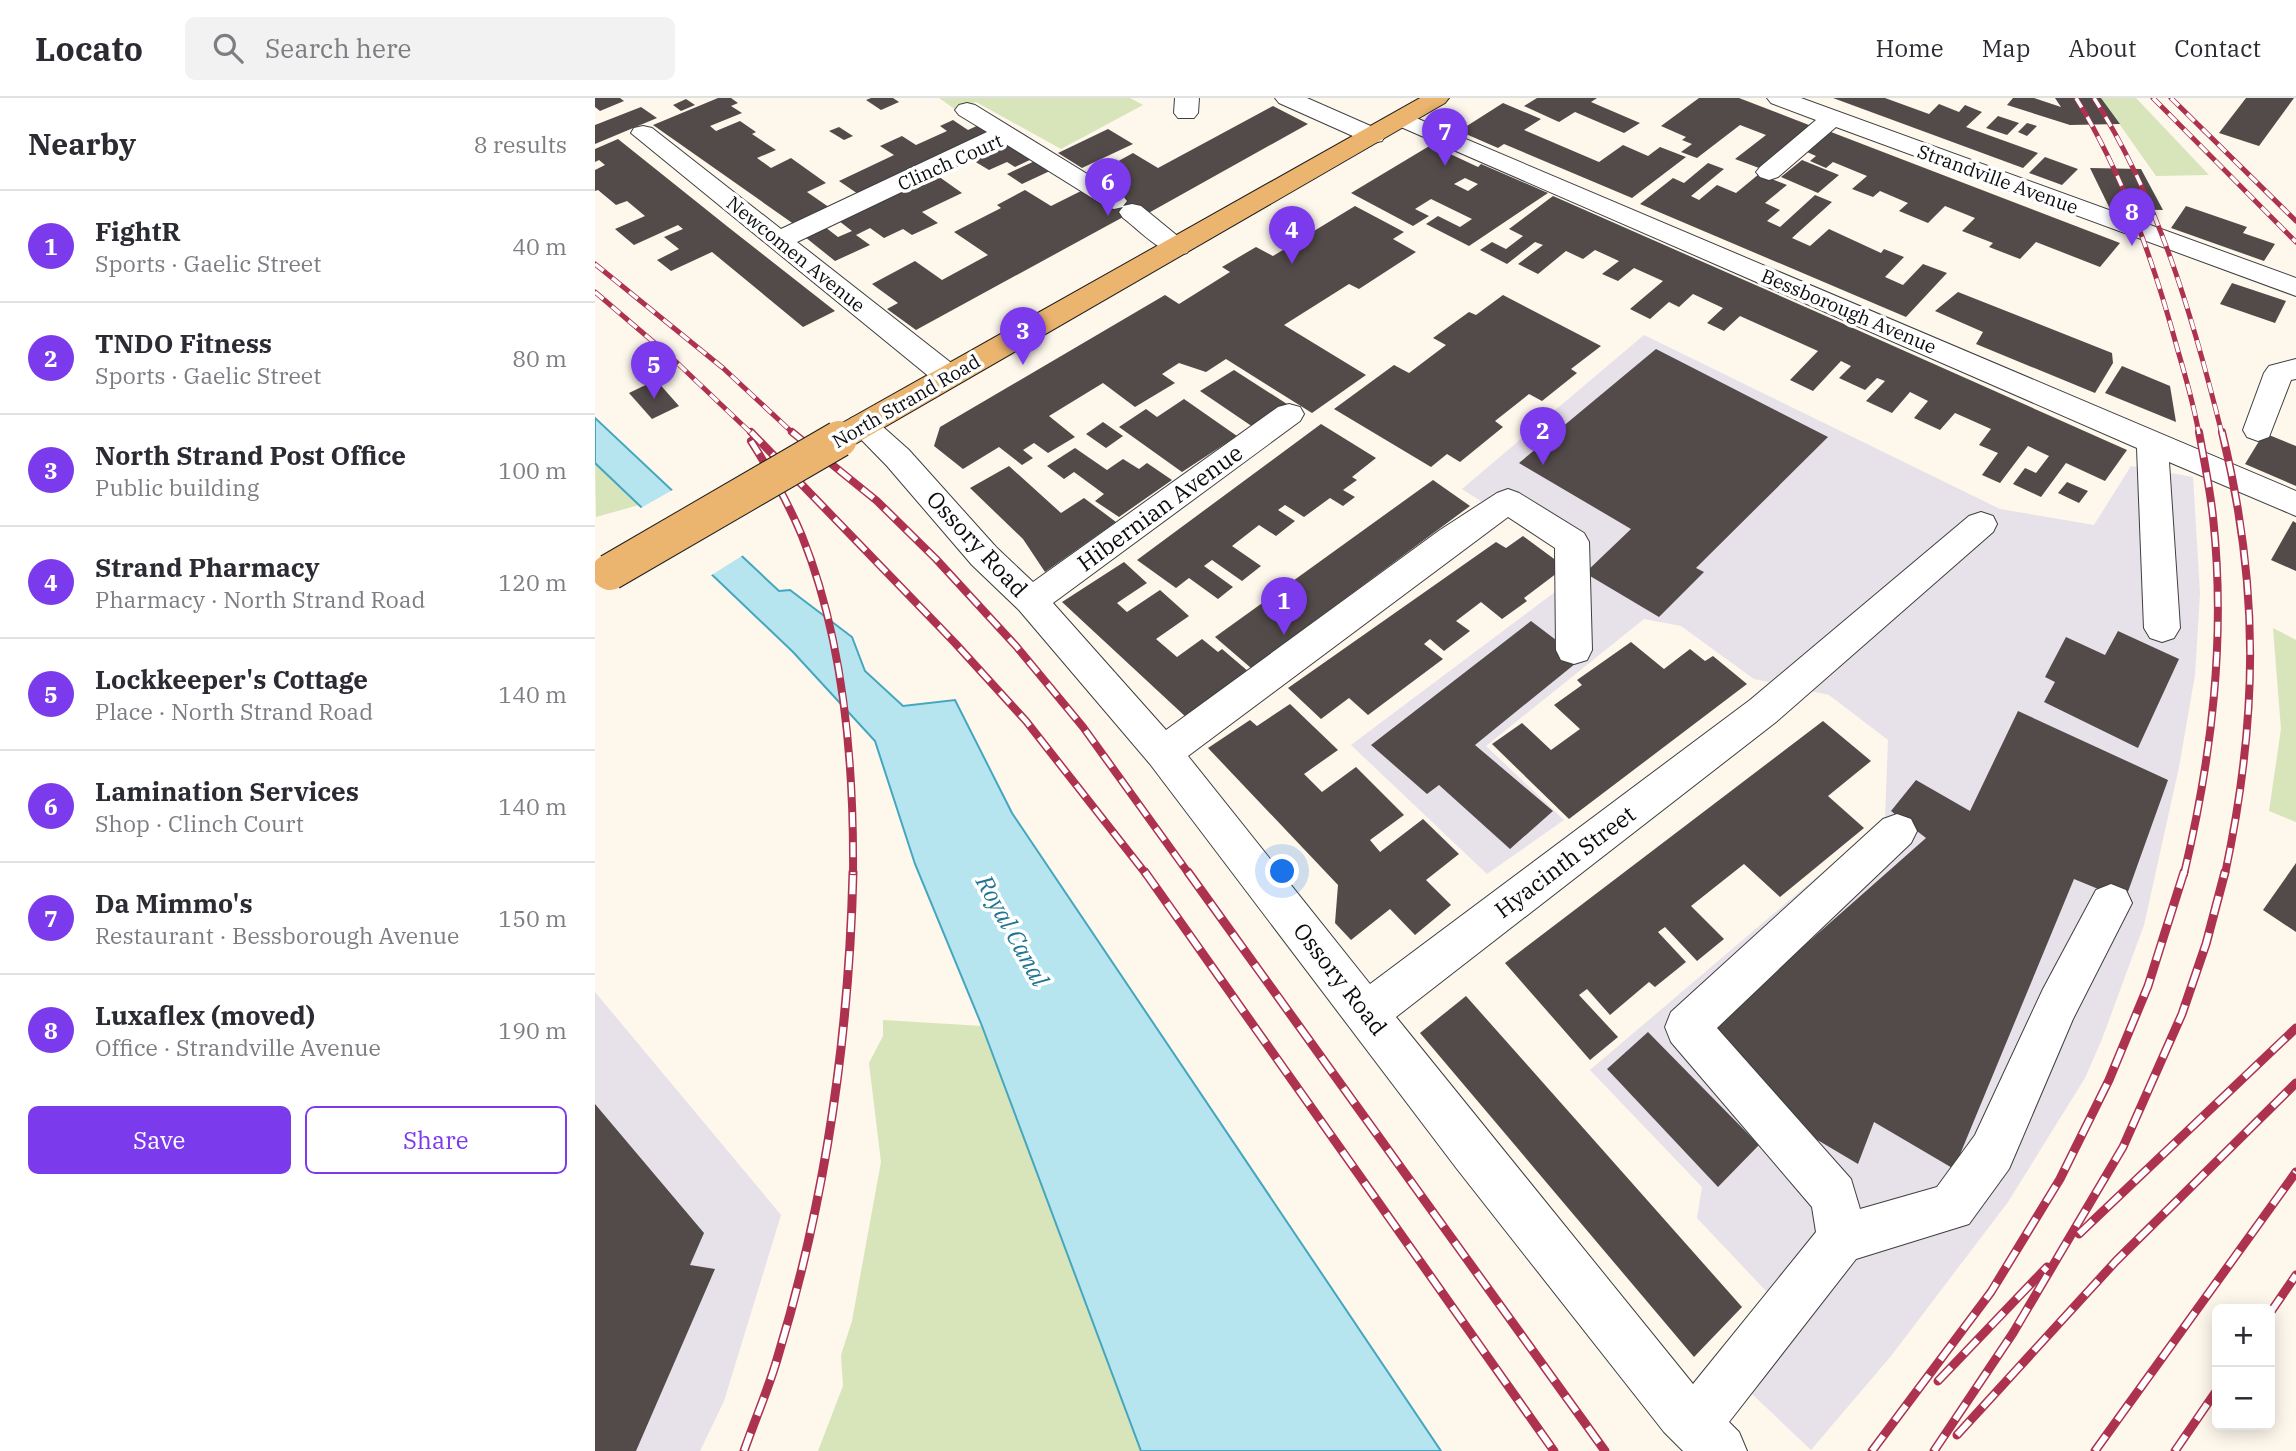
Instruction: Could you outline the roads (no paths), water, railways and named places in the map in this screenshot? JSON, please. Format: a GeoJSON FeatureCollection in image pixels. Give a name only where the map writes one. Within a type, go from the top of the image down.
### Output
{"type":"FeatureCollection","features":[{"type":"Feature","properties":{"kind":"main road","name":"North Strand Road"},"geometry":{"type":"LineString","coordinates":[[603,577],[947,376],[1437,98]]}},
{"type":"Feature","properties":{"kind":"street"},"geometry":{"type":"LineString","coordinates":[[1287,98],[1373,136]]}},
{"type":"Feature","properties":{"kind":"street","name":"Strandville Avenue"},"geometry":{"type":"LineString","coordinates":[[1779,98],[2296,288]]}},
{"type":"Feature","properties":{"kind":"street"},"geometry":{"type":"LineString","coordinates":[[967,110],[1005,133]]}},
{"type":"Feature","properties":{"kind":"street"},"geometry":{"type":"LineString","coordinates":[[1769,172],[1832,118]]}},
{"type":"Feature","properties":{"kind":"street","name":"Bessborough Avenue"},"geometry":{"type":"LineString","coordinates":[[1402,119],[2296,504]]}},
{"type":"Feature","properties":{"kind":"street","name":"Newcomen Avenue"},"geometry":{"type":"LineString","coordinates":[[643,133],[947,376]]}},
{"type":"Feature","properties":{"kind":"street","name":"Clinch Court"},"geometry":{"type":"LineString","coordinates":[[780,240],[1005,133],[1123,207],[1178,247]]}},
{"type":"Feature","properties":{"kind":"street"},"geometry":{"type":"LineString","coordinates":[[2258,430],[2279,373],[2296,369]]}},
{"type":"Feature","properties":{"kind":"street","name":"Hibernian Avenue"},"geometry":{"type":"LineString","coordinates":[[1031,601],[1289,414]]}},
{"type":"Feature","properties":{"kind":"street","name":"Ossory Road"},"geometry":{"type":"LineString","coordinates":[[850,432],[893,453],[984,556],[1031,601],[1163,753],[1474,1152],[1707,1437]]}},
{"type":"Feature","properties":{"kind":"street"},"geometry":{"type":"LineString","coordinates":[[2152,442],[2162,628]]}},
{"type":"Feature","properties":{"kind":"street"},"geometry":{"type":"LineString","coordinates":[[1163,753],[1452,539],[1508,501],[1572,542],[1574,650]]}},
{"type":"Feature","properties":{"kind":"street","name":"Hyacinth Street"},"geometry":{"type":"LineString","coordinates":[[1367,1013],[1763,711],[1981,523]]}},
{"type":"Feature","properties":{"kind":"street"},"geometry":{"type":"LineString","coordinates":[[1841,1239],[1834,1196],[1687,1027],[1897,831]]}},
{"type":"Feature","properties":{"kind":"street"},"geometry":{"type":"LineString","coordinates":[[1707,1437],[1841,1239],[1952,1207],[1992,1152],[2058,1004],[2111,903]]}},
{"type":"Feature","properties":{"kind":"water","name":"Royal Canal"},"geometry":{"type":"Polygon","coordinates":[[[595,418],[779,591],[790,590],[852,637],[865,671],[903,706],[955,700],[1012,813],[1441,1451],[1141,1451],[982,1026],[915,864],[875,741],[793,652],[595,463],[595,418]]]}},
{"type":"Feature","properties":{"kind":"railway"},"geometry":{"type":"LineString","coordinates":[[2076,98],[2109,158],[2148,253],[2184,371],[2199,434]]}},
{"type":"Feature","properties":{"kind":"railway"},"geometry":{"type":"LineString","coordinates":[[2094,98],[2117,137],[2155,219],[2186,304],[2222,434]]}},
{"type":"Feature","properties":{"kind":"railway"},"geometry":{"type":"LineString","coordinates":[[2153,98],[2296,242]]}},
{"type":"Feature","properties":{"kind":"railway"},"geometry":{"type":"LineString","coordinates":[[2171,98],[2296,221]]}},
{"type":"Feature","properties":{"kind":"railway"},"geometry":{"type":"LineString","coordinates":[[595,264],[723,368],[794,434]]}},
{"type":"Feature","properties":{"kind":"railway"},"geometry":{"type":"LineString","coordinates":[[595,292],[671,357],[752,434]]}},
{"type":"Feature","properties":{"kind":"railway"},"geometry":{"type":"LineString","coordinates":[[751,432],[955,643],[1026,721],[1146,874]]}},
{"type":"Feature","properties":{"kind":"railway"},"geometry":{"type":"LineString","coordinates":[[792,432],[877,501],[936,559],[1016,646],[1083,727],[1189,874]]}},
{"type":"Feature","properties":{"kind":"railway"},"geometry":{"type":"LineString","coordinates":[[2184,874],[2209,741],[2217,652],[2217,562],[2209,485],[2199,432]]}},
{"type":"Feature","properties":{"kind":"railway"},"geometry":{"type":"LineString","coordinates":[[2222,432],[2243,545],[2250,653],[2244,761],[2225,874]]}},
{"type":"Feature","properties":{"kind":"railway"},"geometry":{"type":"LineString","coordinates":[[751,441],[797,523],[828,617],[844,702],[851,789],[853,872]]}},
{"type":"Feature","properties":{"kind":"railway"},"geometry":{"type":"LineString","coordinates":[[744,1451],[778,1356],[795,1297],[822,1177],[840,1056],[851,934],[853,872]]}},
{"type":"Feature","properties":{"kind":"railway"},"geometry":{"type":"LineString","coordinates":[[1145,872],[1554,1451]]}},
{"type":"Feature","properties":{"kind":"railway"},"geometry":{"type":"LineString","coordinates":[[1188,872],[1605,1451]]}},
{"type":"Feature","properties":{"kind":"railway"},"geometry":{"type":"LineString","coordinates":[[1872,1451],[1991,1292],[2060,1179],[2109,1080],[2148,986],[2184,872]]}},
{"type":"Feature","properties":{"kind":"railway"},"geometry":{"type":"LineString","coordinates":[[1934,1451],[2013,1333],[2123,1147],[2182,1014],[2206,944],[2225,872]]}},
{"type":"Feature","properties":{"kind":"railway"},"geometry":{"type":"LineString","coordinates":[[2079,1234],[2296,1028]]}},
{"type":"Feature","properties":{"kind":"railway"},"geometry":{"type":"LineString","coordinates":[[1957,1435],[2116,1261],[2296,1083]]}},
{"type":"Feature","properties":{"kind":"railway"},"geometry":{"type":"LineString","coordinates":[[2095,1451],[2296,1172]]}},
{"type":"Feature","properties":{"kind":"railway"},"geometry":{"type":"LineString","coordinates":[[1938,1381],[2047,1267]]}},
{"type":"Feature","properties":{"kind":"railway"},"geometry":{"type":"LineString","coordinates":[[2275,1306],[2296,1275]]}},
{"type":"Feature","properties":{"kind":"railway"},"geometry":{"type":"LineString","coordinates":[[2175,1451],[2212,1397]]}},
{"type":"Feature","properties":{"kind":"place","name":"Da Mimmo's"},"geometry":{"type":"Point","coordinates":[1445,166]}},
{"type":"Feature","properties":{"kind":"place","name":"Lamination Services"},"geometry":{"type":"Point","coordinates":[1108,216]}},
{"type":"Feature","properties":{"kind":"place","name":"Luxaflex (moved)"},"geometry":{"type":"Point","coordinates":[2132,246]}},
{"type":"Feature","properties":{"kind":"place","name":"Strand Pharmacy"},"geometry":{"type":"Point","coordinates":[1292,264]}},
{"type":"Feature","properties":{"kind":"place","name":"North Strand Post Office"},"geometry":{"type":"Point","coordinates":[1023,365]}},
{"type":"Feature","properties":{"kind":"place","name":"Lockkeeper's Cottage"},"geometry":{"type":"Point","coordinates":[654,399]}},
{"type":"Feature","properties":{"kind":"place","name":"TNDO Fitness"},"geometry":{"type":"Point","coordinates":[1543,465]}},
{"type":"Feature","properties":{"kind":"place","name":"FightR"},"geometry":{"type":"Point","coordinates":[1284,635]}}]}
